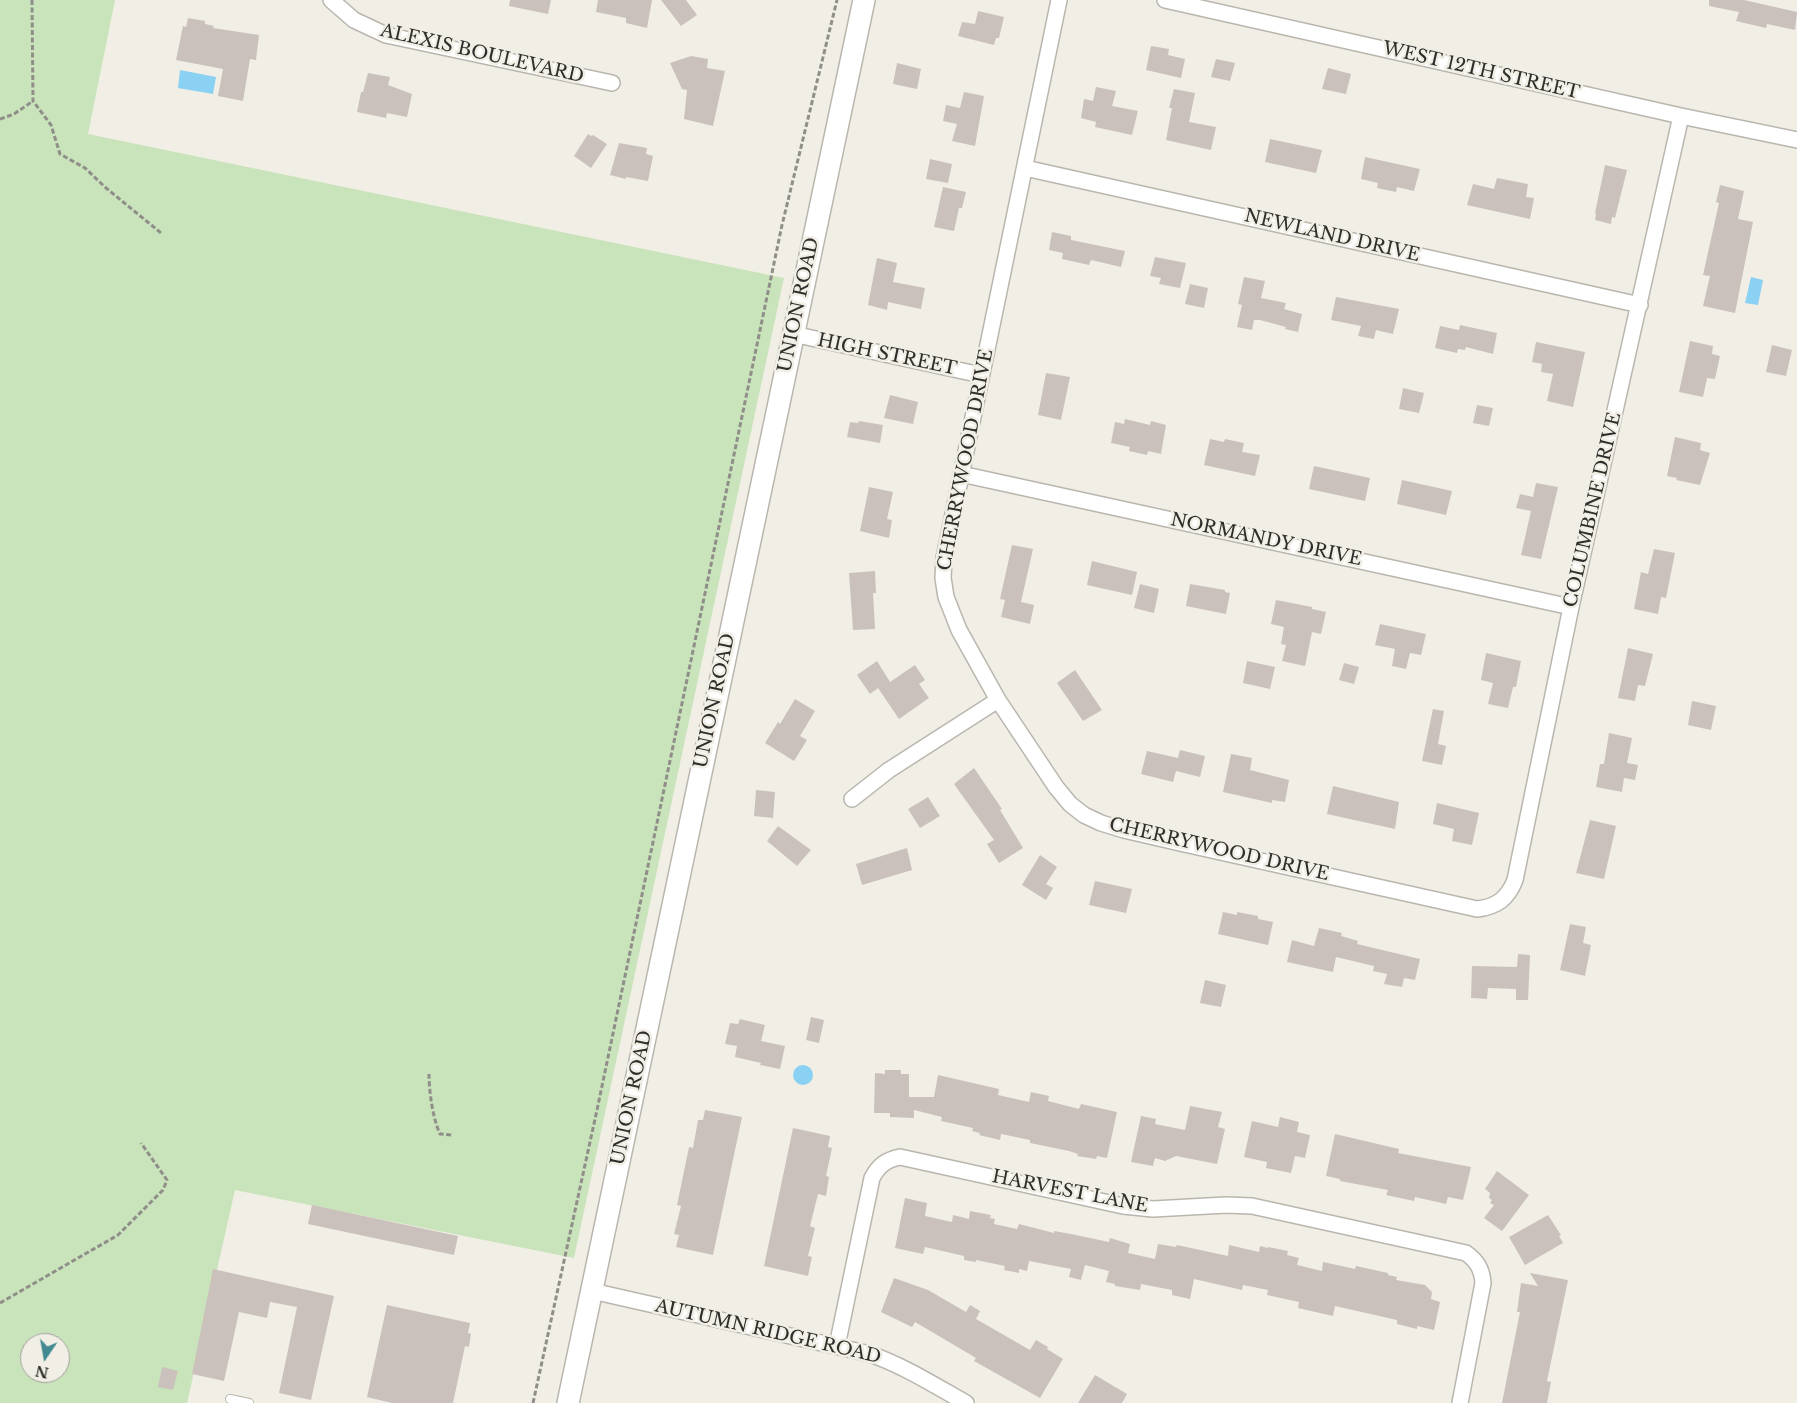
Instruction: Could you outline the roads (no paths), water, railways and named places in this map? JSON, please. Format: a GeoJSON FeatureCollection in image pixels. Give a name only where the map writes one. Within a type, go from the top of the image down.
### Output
{"type":"FeatureCollection","features":[{"type":"Feature","properties":{"kind":"main road","name":"UNION ROAD"},"geometry":{"type":"LineString","coordinates":[[568,1403],[864,0]]}},
{"type":"Feature","properties":{"kind":"street","name":"ALEXIS BOULEVARD"},"geometry":{"type":"LineString","coordinates":[[331,0],[354,20],[386,35],[612,83]]}},
{"type":"Feature","properties":{"kind":"street","name":"CHERRYWOOD DRIVE"},"geometry":{"type":"LineString","coordinates":[[1059,0],[944,558],[943,578],[948,604],[959,630],[998,700],[1056,787],[1070,804],[1084,816],[1101,823],[1180,843],[1477,908],[1487,908],[1501,901]]}},
{"type":"Feature","properties":{"kind":"street","name":"WEST 12TH STREET"},"geometry":{"type":"LineString","coordinates":[[1165,0],[1681,116],[1797,140]]}},
{"type":"Feature","properties":{"kind":"street","name":"COLUMBINE DRIVE"},"geometry":{"type":"LineString","coordinates":[[1501,901],[1512,889],[1515,880],[1571,607],[1681,116]]}},
{"type":"Feature","properties":{"kind":"street","name":"NEWLAND DRIVE"},"geometry":{"type":"LineString","coordinates":[[1025,168],[1640,305]]}},
{"type":"Feature","properties":{"kind":"street","name":"HIGH STREET"},"geometry":{"type":"LineString","coordinates":[[793,334],[981,375]]}},
{"type":"Feature","properties":{"kind":"street","name":"NORMANDY DRIVE"},"geometry":{"type":"LineString","coordinates":[[961,474],[1571,607]]}},
{"type":"Feature","properties":{"kind":"street"},"geometry":{"type":"LineString","coordinates":[[852,799],[889,770],[998,700]]}},
{"type":"Feature","properties":{"kind":"street","name":"HARVEST LANE"},"geometry":{"type":"LineString","coordinates":[[837,1346],[872,1178],[882,1164],[890,1159],[900,1157],[1123,1206],[1153,1209],[1226,1205],[1252,1206],[1466,1253],[1478,1265],[1483,1283],[1460,1403]]}},
{"type":"Feature","properties":{"kind":"street","name":"AUTUMN RIDGE ROAD"},"geometry":{"type":"LineString","coordinates":[[592,1291],[864,1352],[889,1360],[966,1403]]}},
{"type":"Feature","properties":{"kind":"lane"},"geometry":{"type":"LineString","coordinates":[[230,1399],[249,1403]]}},
{"type":"Feature","properties":{"kind":"water"},"geometry":{"type":"Polygon","coordinates":[[[180,70],[216,77],[213,94],[178,88],[180,70]]]}},
{"type":"Feature","properties":{"kind":"water"},"geometry":{"type":"Polygon","coordinates":[[[1751,277],[1763,280],[1758,305],[1745,303],[1751,277]]]}},
{"type":"Feature","properties":{"kind":"water"},"geometry":{"type":"Polygon","coordinates":[[[803,1065],[810,1068],[813,1075],[810,1082],[803,1085],[796,1082],[793,1075],[796,1068],[803,1065]]]}}]}
